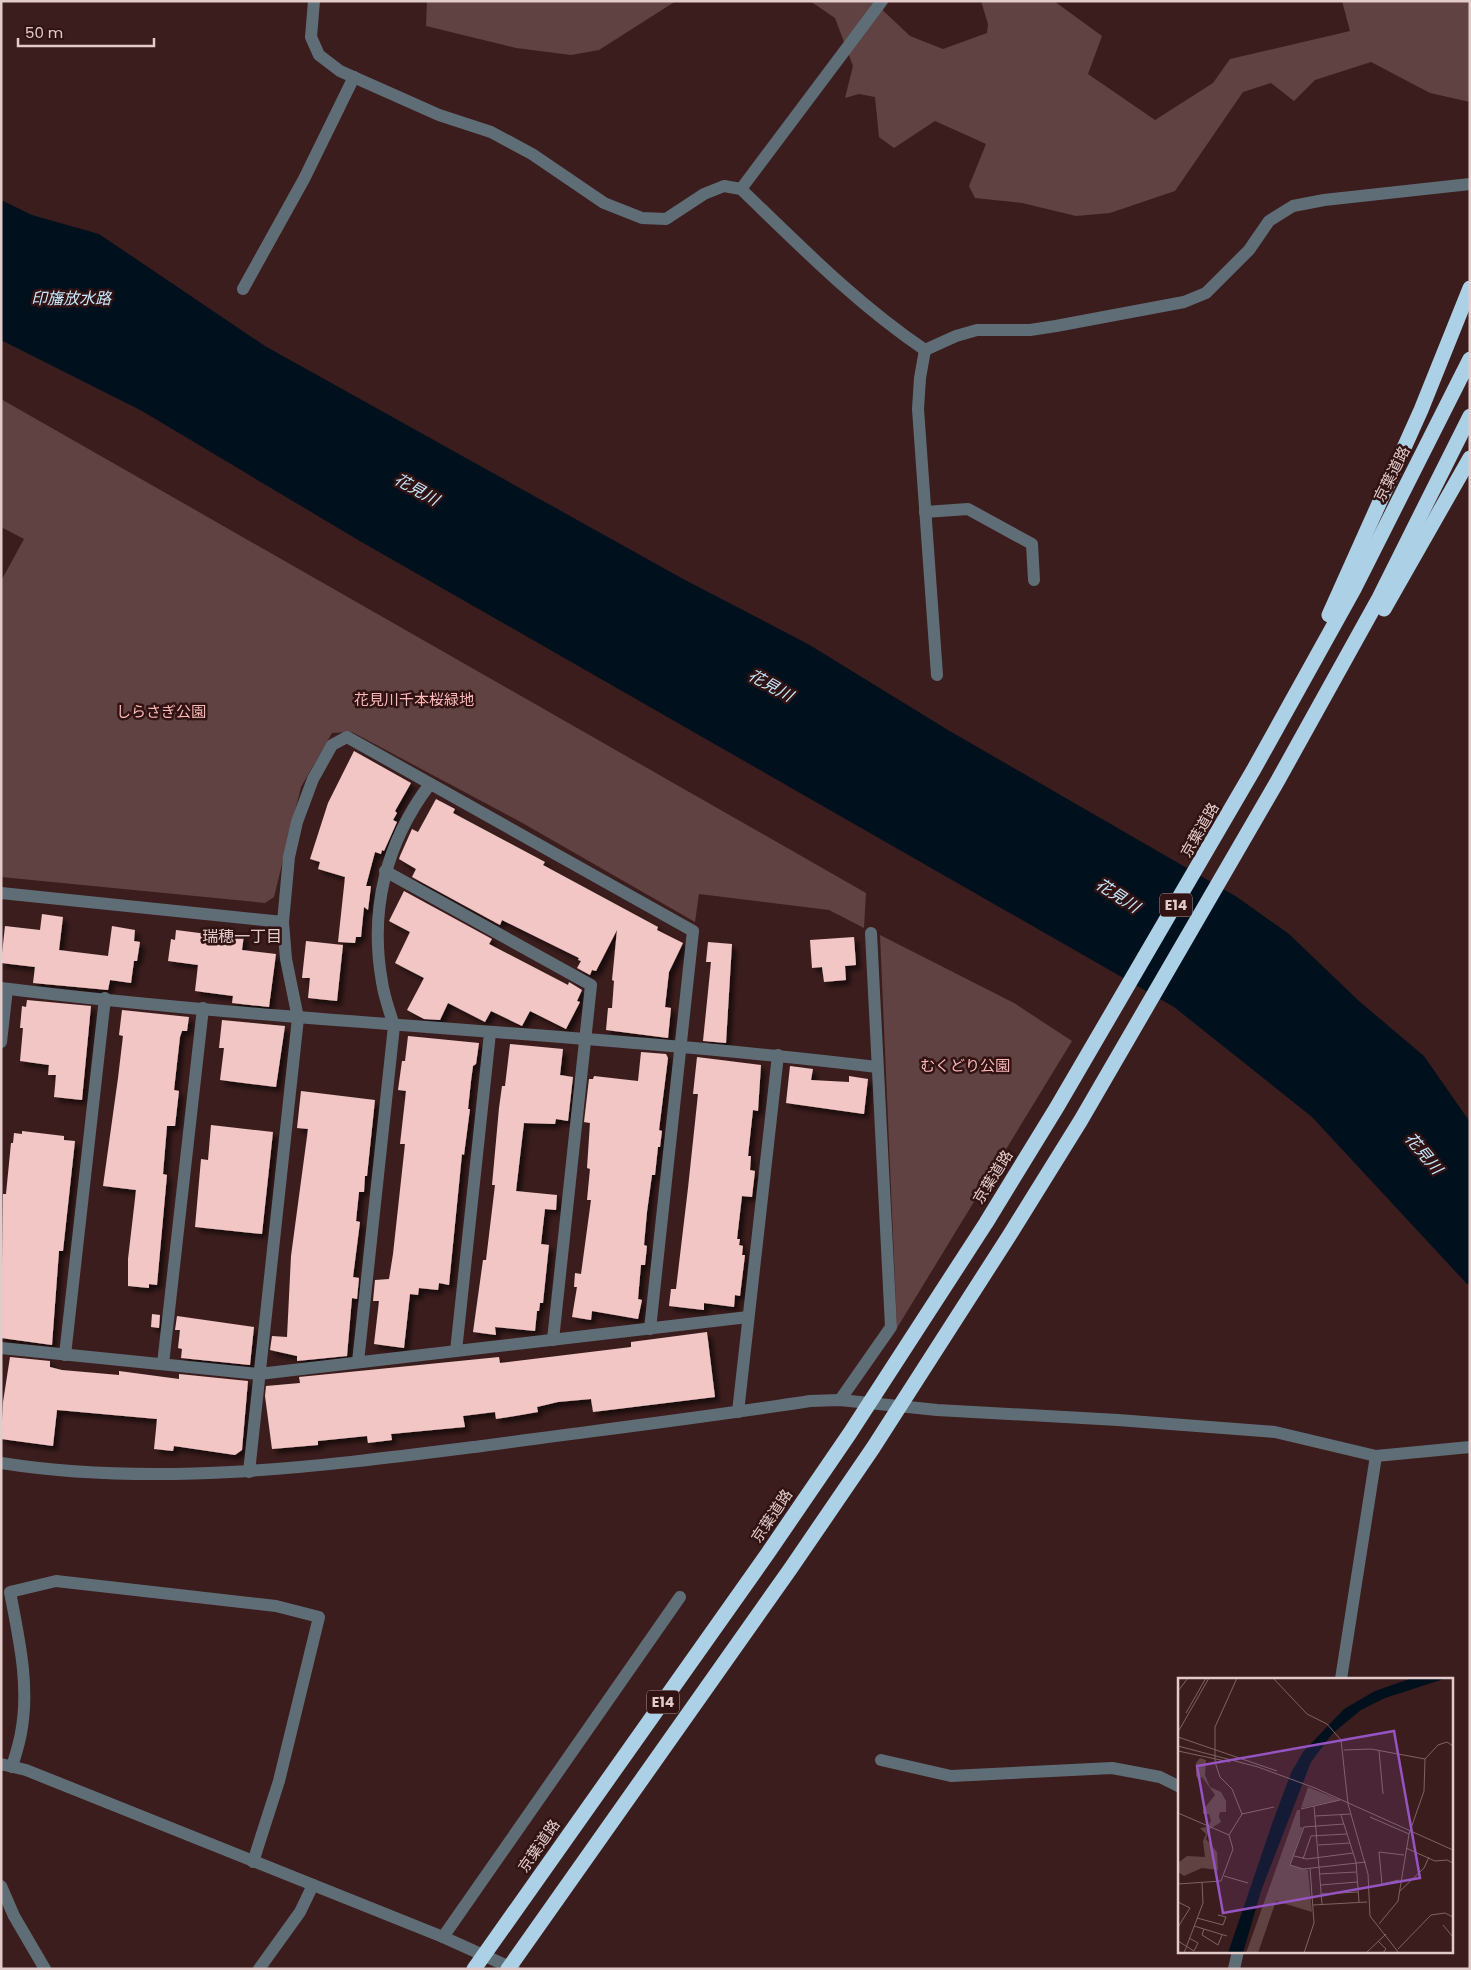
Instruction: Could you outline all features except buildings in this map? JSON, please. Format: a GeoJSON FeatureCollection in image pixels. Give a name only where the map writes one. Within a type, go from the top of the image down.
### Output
{"type":"FeatureCollection","features":[{"type":"Feature","properties":{"kind":"highway"},"geometry":{"type":"LineString","coordinates":[[1254,769],[1342,587],[1421,410],[1470,288]]}},
{"type":"Feature","properties":{"kind":"highway","name":"京葉道路"},"geometry":{"type":"LineString","coordinates":[[474,1969],[768,1553],[850,1433],[970,1247],[1057,1107],[1254,769],[1354,589],[1470,359]]}},
{"type":"Feature","properties":{"kind":"highway","name":"E14"},"geometry":{"type":"LineString","coordinates":[[508,1969],[872,1448],[1009,1236],[1081,1120],[1278,782],[1378,600],[1470,416]]}},
{"type":"Feature","properties":{"kind":"highway"},"geometry":{"type":"LineString","coordinates":[[1278,782],[1372,630],[1470,458]]}},
{"type":"Feature","properties":{"kind":"street"},"geometry":{"type":"LineString","coordinates":[[314,1],[311,37],[320,55],[354,77],[439,115],[490,132],[532,154],[604,203],[642,218],[666,219],[704,194],[724,186],[742,189],[844,288],[894,329],[925,350]]}},
{"type":"Feature","properties":{"kind":"street"},"geometry":{"type":"LineString","coordinates":[[742,189],[882,1]]}},
{"type":"Feature","properties":{"kind":"street"},"geometry":{"type":"LineString","coordinates":[[243,289],[304,179],[354,77]]}},
{"type":"Feature","properties":{"kind":"street"},"geometry":{"type":"LineString","coordinates":[[925,350],[956,336],[977,330],[1030,330],[1184,302],[1206,293],[1249,250],[1268,221],[1293,206],[1324,200],[1470,184]]}},
{"type":"Feature","properties":{"kind":"street"},"geometry":{"type":"LineString","coordinates":[[925,350],[920,378],[918,409],[937,675]]}},
{"type":"Feature","properties":{"kind":"street"},"geometry":{"type":"LineString","coordinates":[[925,512],[968,509],[1032,544],[1034,580]]}},
{"type":"Feature","properties":{"kind":"street"},"geometry":{"type":"LineString","coordinates":[[249,1472],[298,1018],[286,958],[283,922],[289,857],[297,822],[313,779],[332,744],[347,737],[693,930],[682,1046],[650,1328]]}},
{"type":"Feature","properties":{"kind":"street"},"geometry":{"type":"LineString","coordinates":[[358,1362],[394,1026],[382,983],[376,936],[385,871],[411,809],[430,784]]}},
{"type":"Feature","properties":{"kind":"street"},"geometry":{"type":"LineString","coordinates":[[385,871],[591,985],[553,1340]]}},
{"type":"Feature","properties":{"kind":"street"},"geometry":{"type":"LineString","coordinates":[[1,893],[283,922]]}},
{"type":"Feature","properties":{"kind":"street"},"geometry":{"type":"LineString","coordinates":[[840,1400],[890,1327],[871,933]]}},
{"type":"Feature","properties":{"kind":"street"},"geometry":{"type":"LineString","coordinates":[[1,1042],[4,989],[298,1018],[682,1046],[877,1067]]}},
{"type":"Feature","properties":{"kind":"street"},"geometry":{"type":"LineString","coordinates":[[65,1355],[105,998]]}},
{"type":"Feature","properties":{"kind":"street"},"geometry":{"type":"LineString","coordinates":[[163,1364],[203,1008]]}},
{"type":"Feature","properties":{"kind":"street"},"geometry":{"type":"LineString","coordinates":[[456,1351],[490,1033]]}},
{"type":"Feature","properties":{"kind":"street"},"geometry":{"type":"LineString","coordinates":[[738,1412],[778,1055]]}},
{"type":"Feature","properties":{"kind":"street"},"geometry":{"type":"LineString","coordinates":[[1,1348],[259,1374],[748,1317]]}},
{"type":"Feature","properties":{"kind":"street"},"geometry":{"type":"LineString","coordinates":[[1,1464],[40,1469],[123,1473],[249,1472],[350,1463],[810,1401],[840,1400],[937,1410],[1118,1420],[1276,1432],[1376,1456],[1470,1447]]}},
{"type":"Feature","properties":{"kind":"street"},"geometry":{"type":"LineString","coordinates":[[1341,1678],[1376,1456]]}},
{"type":"Feature","properties":{"kind":"street"},"geometry":{"type":"LineString","coordinates":[[253,1862],[279,1781],[319,1617],[276,1606],[56,1582],[10,1592],[25,1689],[21,1734],[6,1765],[26,1770],[253,1862],[448,1939],[514,1969]]}},
{"type":"Feature","properties":{"kind":"street"},"geometry":{"type":"LineString","coordinates":[[448,1939],[680,1597]]}},
{"type":"Feature","properties":{"kind":"street"},"geometry":{"type":"LineString","coordinates":[[881,1760],[951,1776],[1112,1768],[1160,1777],[1178,1786]]}},
{"type":"Feature","properties":{"kind":"street"},"geometry":{"type":"LineString","coordinates":[[259,1969],[300,1912],[313,1885]]}},
{"type":"Feature","properties":{"kind":"street"},"geometry":{"type":"LineString","coordinates":[[1,1886],[14,1916],[45,1969]]}},
{"type":"Feature","properties":{"kind":"street"},"geometry":{"type":"LineString","coordinates":[[1234,1969],[1238,1952]]}},
{"type":"Feature","properties":{"kind":"green space"},"geometry":{"type":"Polygon","coordinates":[[[427,1],[676,1],[599,50],[571,55],[516,48],[426,26],[427,1]]]}},
{"type":"Feature","properties":{"kind":"green space"},"geometry":{"type":"Polygon","coordinates":[[[810,1],[873,1],[910,36],[943,49],[987,33],[988,24],[981,1],[1054,1],[1102,36],[1088,74],[1155,120],[1213,83],[1230,59],[1350,31],[1342,1],[1470,1],[1470,102],[1430,93],[1371,62],[1315,80],[1294,101],[1271,83],[1243,92],[1175,191],[1110,213],[1076,216],[1022,203],[975,198],[969,186],[986,144],[935,121],[894,148],[879,137],[875,97],[859,94],[845,98],[853,66],[835,18],[810,1]]]}},
{"type":"Feature","properties":{"kind":"green space","name":"しらさぎ公園"},"geometry":{"type":"Polygon","coordinates":[[[1,399],[866,893],[864,928],[829,910],[699,894],[695,922],[519,821],[352,732],[332,733],[301,787],[274,897],[265,903],[1,877],[1,581],[24,539],[1,527],[1,399]]]}},
{"type":"Feature","properties":{"kind":"green space","name":"むくどり公園"},"geometry":{"type":"Polygon","coordinates":[[[880,935],[1014,1003],[1072,1041],[897,1328],[880,935]]]}},
{"type":"Feature","properties":{"kind":"water","name":"印旛放水路"},"geometry":{"type":"Polygon","coordinates":[[[1,200],[32,215],[99,234],[265,346],[685,580],[808,644],[948,730],[1237,897],[1289,934],[1359,1001],[1424,1056],[1470,1122],[1470,1283],[1467,1284],[1312,1117],[1174,1007],[358,540],[142,411],[1,340],[1,200]]]}},
{"type":"Feature","properties":{"kind":"district","name":"瑞穂一丁目"},"geometry":{"type":"Point","coordinates":[242,936]}},
{"type":"Feature","properties":{"kind":"water label","name":"花見川"},"geometry":{"type":"Point","coordinates":[417,489]}},
{"type":"Feature","properties":{"kind":"water label","name":"花見川"},"geometry":{"type":"Point","coordinates":[771,685]}},
{"type":"Feature","properties":{"kind":"water label","name":"花見川"},"geometry":{"type":"Point","coordinates":[1118,895]}},
{"type":"Feature","properties":{"kind":"water label","name":"花見川"},"geometry":{"type":"Point","coordinates":[1424,1153]}},
{"type":"Feature","properties":{"kind":"park label","name":"花見川千本桜緑地"},"geometry":{"type":"Point","coordinates":[414,700]}}]}
